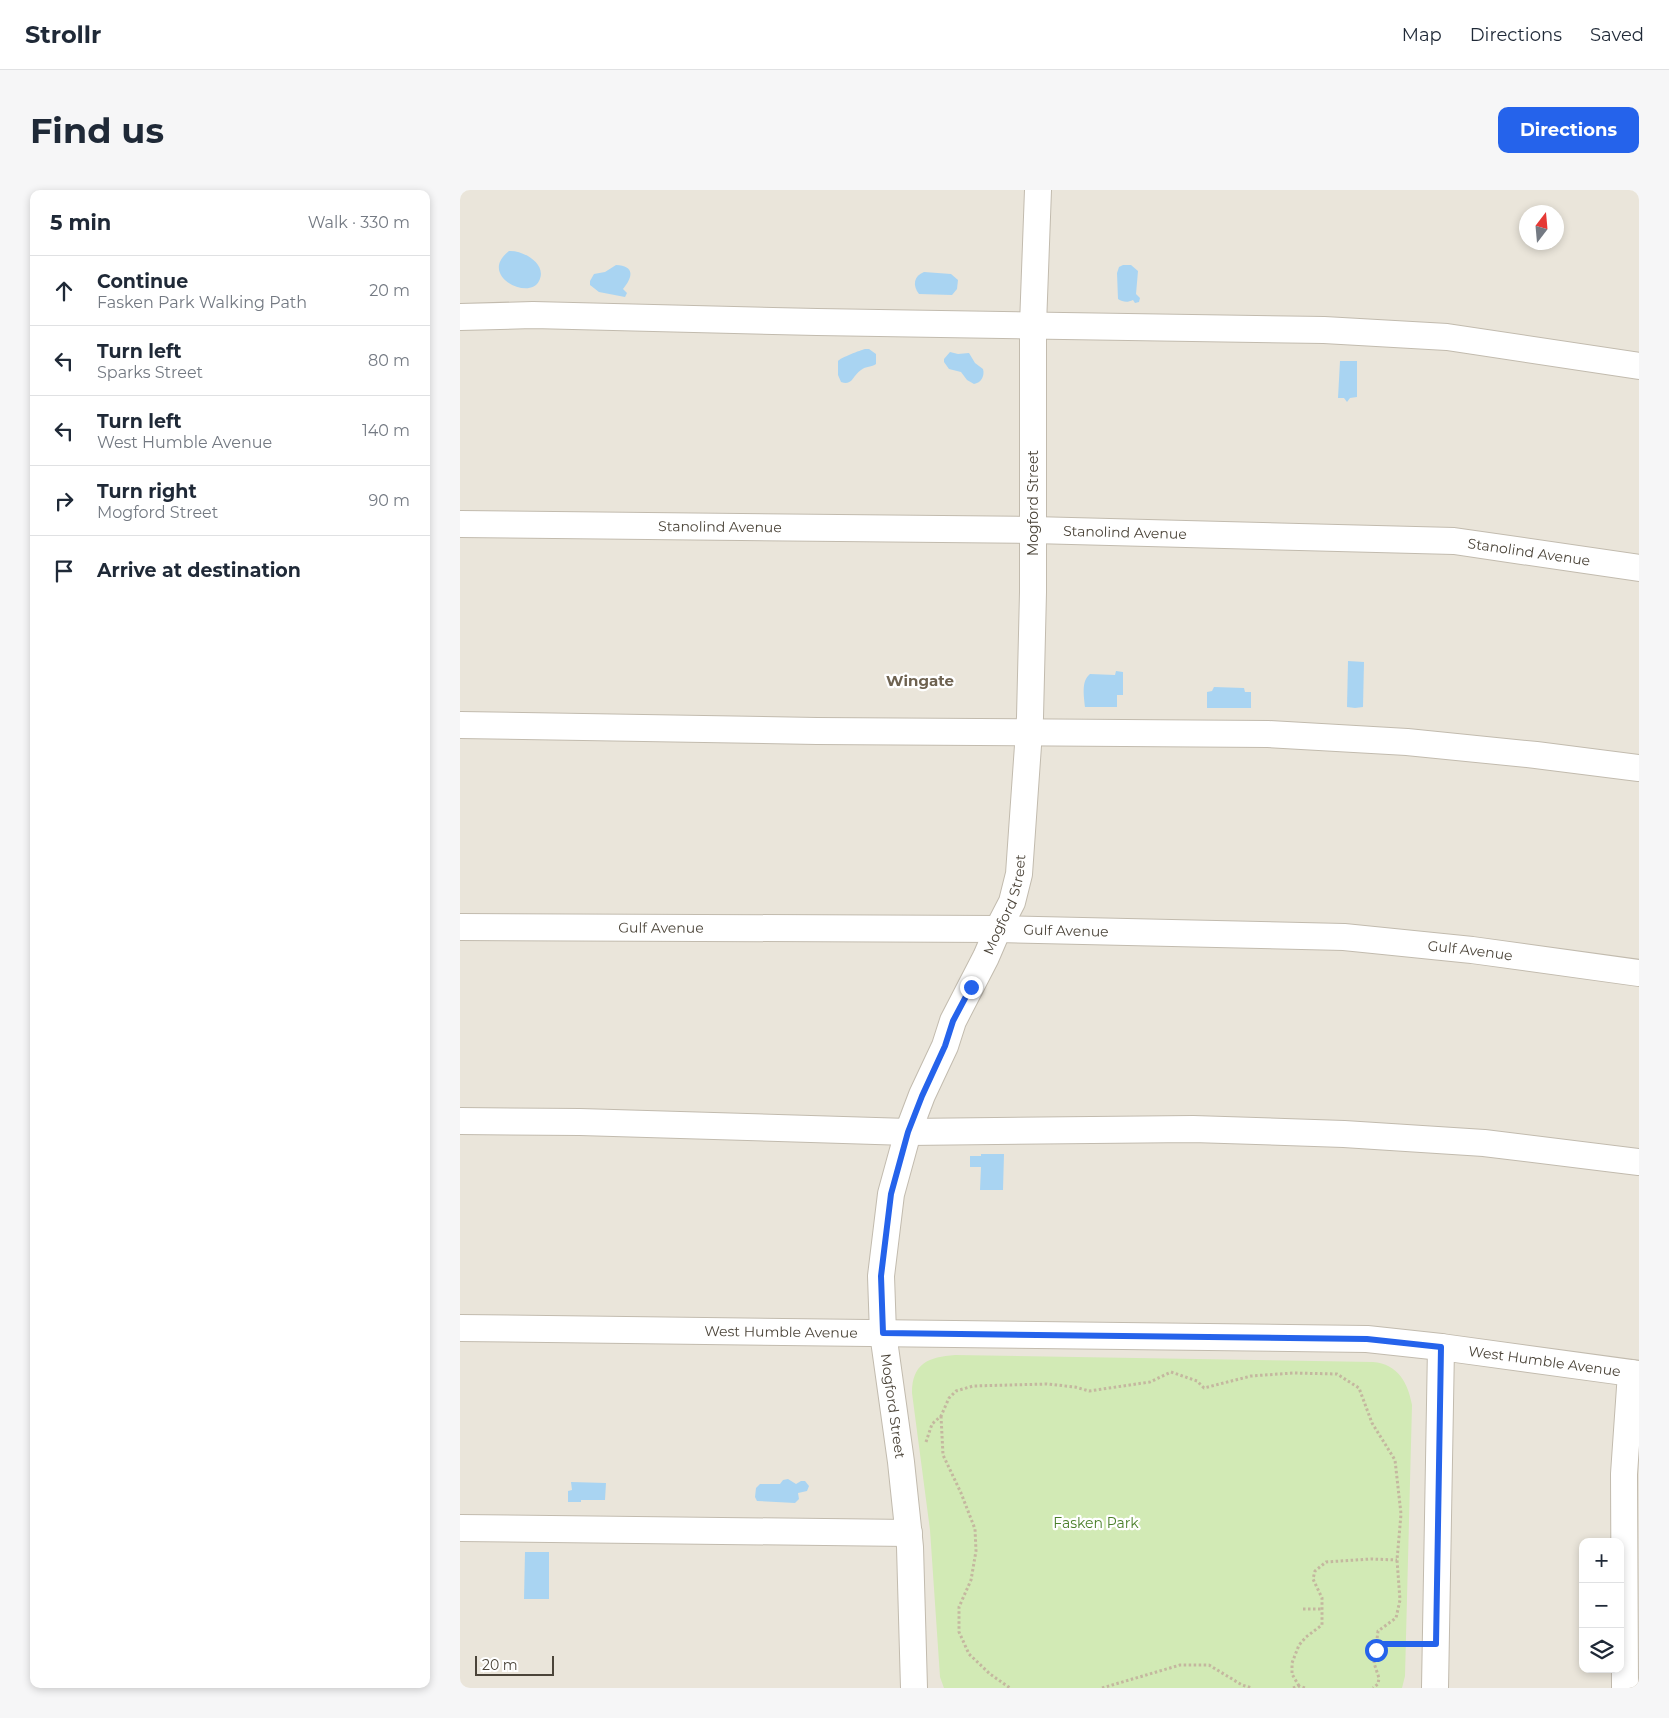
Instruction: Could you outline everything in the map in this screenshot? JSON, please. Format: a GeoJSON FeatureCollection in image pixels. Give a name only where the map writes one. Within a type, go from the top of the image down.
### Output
{"type":"FeatureCollection","features":[{"type":"Feature","properties":{"kind":"street","name":"Mogford Street"},"geometry":{"type":"LineString","coordinates":[[914,1688],[909,1533],[883,1333],[881,1289],[891,1194],[908,1132],[945,1046],[953,1021],[1012,902],[1019,874],[1029,733],[1034,592],[1033,325],[1038,190]]}},
{"type":"Feature","properties":{"kind":"street"},"geometry":{"type":"LineString","coordinates":[[460,317],[533,315],[817,322],[1324,330],[1448,337],[1639,366]]}},
{"type":"Feature","properties":{"kind":"street","name":"Stanolind Avenue"},"geometry":{"type":"LineString","coordinates":[[460,524],[1033,530],[1454,541],[1639,568]]}},
{"type":"Feature","properties":{"kind":"street"},"geometry":{"type":"LineString","coordinates":[[460,725],[1288,735],[1407,742],[1639,768]]}},
{"type":"Feature","properties":{"kind":"street","name":"Gulf Avenue"},"geometry":{"type":"LineString","coordinates":[[460,927],[998,929],[1344,937],[1472,950],[1639,973]]}},
{"type":"Feature","properties":{"kind":"street"},"geometry":{"type":"LineString","coordinates":[[460,1121],[580,1122],[908,1132],[1193,1129],[1344,1134],[1484,1143],[1639,1162]]}},
{"type":"Feature","properties":{"kind":"street","name":"West Humble Avenue"},"geometry":{"type":"LineString","coordinates":[[460,1328],[1367,1339],[1635,1373]]}},
{"type":"Feature","properties":{"kind":"street"},"geometry":{"type":"LineString","coordinates":[[1435,1688],[1441,1347]]}},
{"type":"Feature","properties":{"kind":"street"},"geometry":{"type":"LineString","coordinates":[[1625,1688],[1624,1474],[1635,1373]]}},
{"type":"Feature","properties":{"kind":"street"},"geometry":{"type":"LineString","coordinates":[[460,1528],[909,1533]]}},
{"type":"Feature","properties":{"kind":"path"},"geometry":{"type":"LineString","coordinates":[[1010,1688],[990,1674],[969,1654],[959,1632],[959,1607],[971,1580],[976,1551],[975,1529],[961,1492],[943,1455],[941,1416],[949,1398],[956,1391],[974,1386],[1047,1384],[1075,1387],[1089,1391],[1150,1382],[1171,1372],[1197,1381],[1204,1388],[1251,1376],[1293,1374],[1337,1374],[1360,1388],[1372,1422],[1395,1460],[1401,1514],[1397,1560],[1400,1600],[1396,1618],[1378,1631],[1374,1664],[1379,1678],[1378,1684],[1374,1688]]}},
{"type":"Feature","properties":{"kind":"path"},"geometry":{"type":"LineString","coordinates":[[1299,1686],[1292,1674],[1292,1663],[1299,1645],[1322,1625],[1320,1592],[1313,1579],[1315,1571],[1326,1562],[1371,1559],[1397,1560]]}},
{"type":"Feature","properties":{"kind":"path"},"geometry":{"type":"LineString","coordinates":[[1303,1609],[1321,1609]]}},
{"type":"Feature","properties":{"kind":"path"},"geometry":{"type":"LineString","coordinates":[[1377,1644],[1436,1644]]}},
{"type":"Feature","properties":{"kind":"path"},"geometry":{"type":"LineString","coordinates":[[1102,1688],[1180,1665],[1209,1665],[1252,1688]]}},
{"type":"Feature","properties":{"kind":"path"},"geometry":{"type":"LineString","coordinates":[[1293,1688],[1299,1686],[1306,1688]]}},
{"type":"Feature","properties":{"kind":"shaded area"},"geometry":{"type":"Polygon","coordinates":[[[460,190],[1639,190],[1639,1688],[460,1688],[460,190]]]}},
{"type":"Feature","properties":{"kind":"green space","name":"Fasken Park"},"geometry":{"type":"Polygon","coordinates":[[[955,1355],[1373,1362],[1389,1366],[1404,1382],[1412,1405],[1405,1676],[1402,1688],[944,1688],[940,1677],[930,1530],[912,1393],[915,1375],[919,1368],[930,1360],[955,1355]]]}},
{"type":"Feature","properties":{"kind":"water"},"geometry":{"type":"Polygon","coordinates":[[[509,251],[521,253],[533,259],[537,264],[541,275],[539,281],[534,286],[526,288],[517,287],[502,277],[499,269],[501,260],[509,251]]]}},
{"type":"Feature","properties":{"kind":"water"},"geometry":{"type":"Polygon","coordinates":[[[616,265],[627,267],[630,273],[629,280],[623,289],[627,293],[625,297],[599,292],[590,285],[594,274],[605,272],[616,265]]]}},
{"type":"Feature","properties":{"kind":"water"},"geometry":{"type":"Polygon","coordinates":[[[1131,265],[1138,271],[1136,294],[1140,298],[1139,302],[1135,303],[1133,300],[1125,302],[1118,299],[1117,273],[1119,267],[1131,265]]]}},
{"type":"Feature","properties":{"kind":"water"},"geometry":{"type":"Polygon","coordinates":[[[924,272],[951,274],[958,280],[957,289],[952,295],[919,294],[915,287],[915,281],[924,272]]]}},
{"type":"Feature","properties":{"kind":"water"},"geometry":{"type":"Polygon","coordinates":[[[869,349],[876,354],[876,364],[858,372],[850,382],[841,382],[838,375],[838,361],[869,349]]]}},
{"type":"Feature","properties":{"kind":"water"},"geometry":{"type":"Polygon","coordinates":[[[950,352],[958,354],[969,353],[975,363],[983,369],[983,377],[980,381],[974,384],[967,380],[961,372],[949,369],[944,359],[950,352]]]}},
{"type":"Feature","properties":{"kind":"water"},"geometry":{"type":"Polygon","coordinates":[[[1340,361],[1357,361],[1357,397],[1350,398],[1347,402],[1344,398],[1338,398],[1340,361]]]}},
{"type":"Feature","properties":{"kind":"water"},"geometry":{"type":"Polygon","coordinates":[[[1348,661],[1364,662],[1363,707],[1347,707],[1348,661]]]}},
{"type":"Feature","properties":{"kind":"water"},"geometry":{"type":"Polygon","coordinates":[[[1116,671],[1123,672],[1123,695],[1117,695],[1117,707],[1085,707],[1084,689],[1087,677],[1090,674],[1115,675],[1116,671]]]}},
{"type":"Feature","properties":{"kind":"water"},"geometry":{"type":"Polygon","coordinates":[[[1214,687],[1244,688],[1245,692],[1251,692],[1251,708],[1207,708],[1207,692],[1212,691],[1214,687]]]}},
{"type":"Feature","properties":{"kind":"water"},"geometry":{"type":"Polygon","coordinates":[[[981,1154],[1004,1154],[1003,1190],[980,1190],[981,1167],[970,1167],[970,1156],[981,1156],[981,1154]]]}},
{"type":"Feature","properties":{"kind":"water"},"geometry":{"type":"Polygon","coordinates":[[[788,1479],[796,1484],[805,1481],[809,1486],[807,1491],[798,1493],[799,1499],[795,1503],[757,1501],[755,1497],[756,1488],[760,1484],[780,1484],[783,1480],[788,1479]]]}},
{"type":"Feature","properties":{"kind":"water"},"geometry":{"type":"Polygon","coordinates":[[[571,1482],[606,1483],[605,1500],[568,1502],[568,1491],[572,1490],[571,1482]]]}},
{"type":"Feature","properties":{"kind":"water"},"geometry":{"type":"Polygon","coordinates":[[[525,1552],[549,1552],[549,1599],[524,1599],[525,1552]]]}},
{"type":"Feature","properties":{"kind":"district","name":"Wingate"},"geometry":{"type":"Point","coordinates":[920,680]}},
{"type":"Feature","properties":{"kind":"route"},"geometry":{"type":"LineString","coordinates":[[971,987],[953,1021],[945,1046],[908,1132],[891,1194],[881,1276],[883,1333],[1367,1339],[1441,1347],[1436,1644],[1377,1644],[1376,1650]]}}]}
